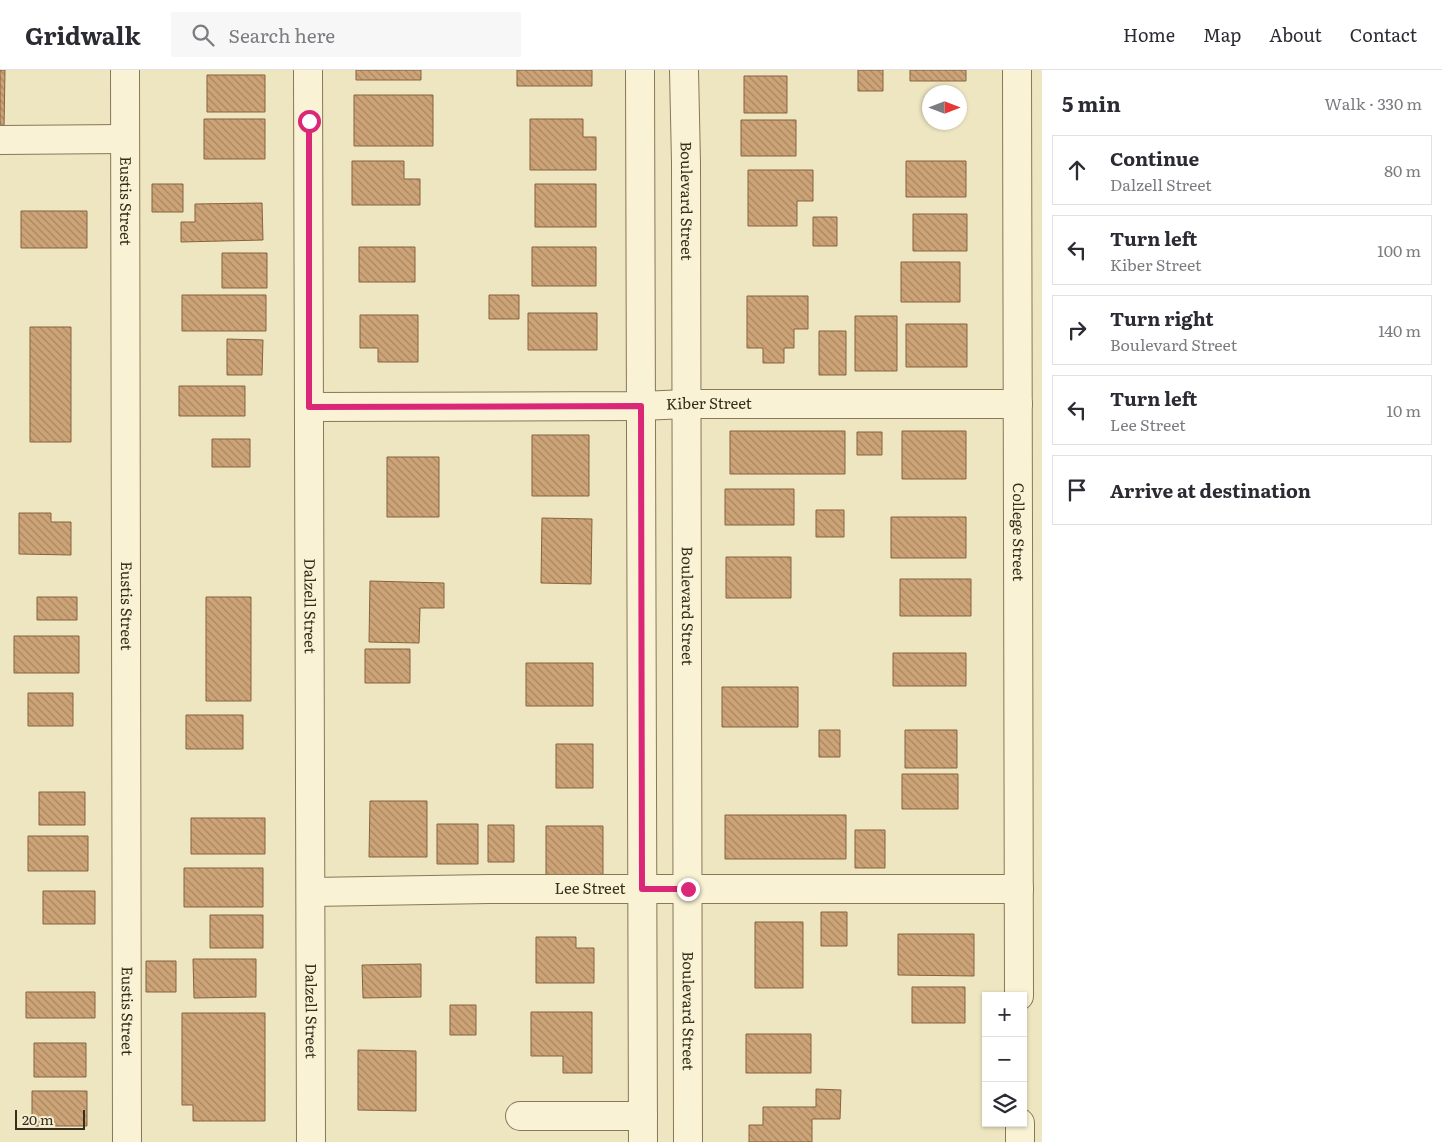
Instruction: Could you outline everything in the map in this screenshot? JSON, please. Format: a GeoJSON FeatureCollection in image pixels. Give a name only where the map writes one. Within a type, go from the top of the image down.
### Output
{"type":"FeatureCollection","features":[{"type":"Feature","properties":{"kind":"street","name":"Eustis Street"},"geometry":{"type":"LineString","coordinates":[[125,70],[127,1142]]}},
{"type":"Feature","properties":{"kind":"street","name":"Dalzell Street"},"geometry":{"type":"LineString","coordinates":[[308,70],[311,1142]]}},
{"type":"Feature","properties":{"kind":"street"},"geometry":{"type":"LineString","coordinates":[[520,1116],[643,1129],[640,70]]}},
{"type":"Feature","properties":{"kind":"street","name":"Boulevard Street"},"geometry":{"type":"LineString","coordinates":[[684,70],[686,163],[688,1142]]}},
{"type":"Feature","properties":{"kind":"street","name":"College Street"},"geometry":{"type":"LineString","coordinates":[[1017,70],[1019,992]]}},
{"type":"Feature","properties":{"kind":"street"},"geometry":{"type":"LineString","coordinates":[[0,140],[125,139]]}},
{"type":"Feature","properties":{"kind":"street","name":"Kiber Street"},"geometry":{"type":"LineString","coordinates":[[309,407],[1018,404]]}},
{"type":"Feature","properties":{"kind":"street","name":"Lee Street"},"geometry":{"type":"LineString","coordinates":[[311,892],[489,889],[1019,889]]}},
{"type":"Feature","properties":{"kind":"street"},"geometry":{"type":"LineString","coordinates":[[1020,1127],[1020,1142]]}},
{"type":"Feature","properties":{"kind":"building"},"geometry":{"type":"Polygon","coordinates":[[[0,70],[5,70],[4,129],[0,129],[0,70]]]}},
{"type":"Feature","properties":{"kind":"building"},"geometry":{"type":"Polygon","coordinates":[[[356,70],[421,70],[421,80],[356,80],[356,70]]]}},
{"type":"Feature","properties":{"kind":"building"},"geometry":{"type":"Polygon","coordinates":[[[517,70],[592,70],[592,86],[517,86],[517,70]]]}},
{"type":"Feature","properties":{"kind":"building"},"geometry":{"type":"Polygon","coordinates":[[[858,70],[883,70],[883,91],[858,91],[858,70]]]}},
{"type":"Feature","properties":{"kind":"building"},"geometry":{"type":"Polygon","coordinates":[[[910,70],[966,70],[966,81],[910,81],[910,70]]]}},
{"type":"Feature","properties":{"kind":"building"},"geometry":{"type":"Polygon","coordinates":[[[207,75],[265,75],[265,112],[207,112],[207,75]]]}},
{"type":"Feature","properties":{"kind":"building"},"geometry":{"type":"Polygon","coordinates":[[[744,76],[787,76],[787,113],[744,113],[744,76]]]}},
{"type":"Feature","properties":{"kind":"building"},"geometry":{"type":"Polygon","coordinates":[[[354,95],[433,95],[433,146],[354,146],[354,95]]]}},
{"type":"Feature","properties":{"kind":"building"},"geometry":{"type":"Polygon","coordinates":[[[204,119],[265,119],[265,159],[204,159],[204,119]]]}},
{"type":"Feature","properties":{"kind":"building"},"geometry":{"type":"Polygon","coordinates":[[[530,119],[583,119],[583,137],[596,137],[596,170],[530,170],[530,119]]]}},
{"type":"Feature","properties":{"kind":"building"},"geometry":{"type":"Polygon","coordinates":[[[741,120],[796,120],[796,156],[741,156],[741,120]]]}},
{"type":"Feature","properties":{"kind":"building"},"geometry":{"type":"Polygon","coordinates":[[[352,161],[404,161],[404,179],[420,179],[420,205],[352,205],[352,161]]]}},
{"type":"Feature","properties":{"kind":"building"},"geometry":{"type":"Polygon","coordinates":[[[906,161],[966,161],[966,197],[906,197],[906,161]]]}},
{"type":"Feature","properties":{"kind":"building"},"geometry":{"type":"Polygon","coordinates":[[[748,170],[813,170],[813,201],[797,201],[797,226],[748,226],[748,170]]]}},
{"type":"Feature","properties":{"kind":"building"},"geometry":{"type":"Polygon","coordinates":[[[152,184],[183,184],[183,212],[152,212],[152,184]]]}},
{"type":"Feature","properties":{"kind":"building"},"geometry":{"type":"Polygon","coordinates":[[[535,184],[596,184],[596,227],[535,227],[535,184]]]}},
{"type":"Feature","properties":{"kind":"building"},"geometry":{"type":"Polygon","coordinates":[[[262,203],[263,240],[181,242],[181,222],[195,222],[195,204],[262,203]]]}},
{"type":"Feature","properties":{"kind":"building"},"geometry":{"type":"Polygon","coordinates":[[[21,211],[87,211],[87,248],[21,248],[21,211]]]}},
{"type":"Feature","properties":{"kind":"building"},"geometry":{"type":"Polygon","coordinates":[[[913,214],[967,214],[967,251],[913,251],[913,214]]]}},
{"type":"Feature","properties":{"kind":"building"},"geometry":{"type":"Polygon","coordinates":[[[813,217],[837,217],[837,246],[813,246],[813,217]]]}},
{"type":"Feature","properties":{"kind":"building"},"geometry":{"type":"Polygon","coordinates":[[[359,247],[415,247],[415,282],[359,282],[359,247]]]}},
{"type":"Feature","properties":{"kind":"building"},"geometry":{"type":"Polygon","coordinates":[[[532,247],[596,247],[596,286],[532,286],[532,247]]]}},
{"type":"Feature","properties":{"kind":"building"},"geometry":{"type":"Polygon","coordinates":[[[222,253],[267,253],[267,288],[222,288],[222,253]]]}},
{"type":"Feature","properties":{"kind":"building"},"geometry":{"type":"Polygon","coordinates":[[[901,262],[960,262],[960,302],[901,302],[901,262]]]}},
{"type":"Feature","properties":{"kind":"building"},"geometry":{"type":"Polygon","coordinates":[[[182,295],[266,295],[266,331],[182,331],[182,295]]]}},
{"type":"Feature","properties":{"kind":"building"},"geometry":{"type":"Polygon","coordinates":[[[489,295],[519,295],[519,319],[489,319],[489,295]]]}},
{"type":"Feature","properties":{"kind":"building"},"geometry":{"type":"Polygon","coordinates":[[[747,296],[808,296],[808,329],[794,329],[794,348],[784,348],[784,363],[763,363],[763,348],[747,348],[747,296]]]}},
{"type":"Feature","properties":{"kind":"building"},"geometry":{"type":"Polygon","coordinates":[[[528,313],[597,313],[597,350],[528,350],[528,313]]]}},
{"type":"Feature","properties":{"kind":"building"},"geometry":{"type":"Polygon","coordinates":[[[360,315],[418,315],[418,362],[378,362],[378,348],[360,348],[360,315]]]}},
{"type":"Feature","properties":{"kind":"building"},"geometry":{"type":"Polygon","coordinates":[[[855,316],[897,316],[897,371],[855,371],[855,316]]]}},
{"type":"Feature","properties":{"kind":"building"},"geometry":{"type":"Polygon","coordinates":[[[906,324],[967,324],[967,367],[906,367],[906,324]]]}},
{"type":"Feature","properties":{"kind":"building"},"geometry":{"type":"Polygon","coordinates":[[[30,327],[71,327],[71,442],[30,442],[30,327]]]}},
{"type":"Feature","properties":{"kind":"building"},"geometry":{"type":"Polygon","coordinates":[[[819,331],[846,331],[846,375],[819,375],[819,331]]]}},
{"type":"Feature","properties":{"kind":"building"},"geometry":{"type":"Polygon","coordinates":[[[227,339],[263,340],[262,375],[227,375],[227,339]]]}},
{"type":"Feature","properties":{"kind":"building"},"geometry":{"type":"Polygon","coordinates":[[[179,386],[245,386],[245,416],[179,416],[179,386]]]}},
{"type":"Feature","properties":{"kind":"building"},"geometry":{"type":"Polygon","coordinates":[[[730,431],[845,431],[845,474],[730,474],[730,431]]]}},
{"type":"Feature","properties":{"kind":"building"},"geometry":{"type":"Polygon","coordinates":[[[902,431],[966,431],[966,479],[902,479],[902,431]]]}},
{"type":"Feature","properties":{"kind":"building"},"geometry":{"type":"Polygon","coordinates":[[[857,432],[882,432],[882,455],[857,455],[857,432]]]}},
{"type":"Feature","properties":{"kind":"building"},"geometry":{"type":"Polygon","coordinates":[[[532,435],[589,435],[589,496],[532,496],[532,435]]]}},
{"type":"Feature","properties":{"kind":"building"},"geometry":{"type":"Polygon","coordinates":[[[212,439],[250,439],[250,467],[212,467],[212,439]]]}},
{"type":"Feature","properties":{"kind":"building"},"geometry":{"type":"Polygon","coordinates":[[[387,457],[439,457],[439,517],[387,517],[387,457]]]}},
{"type":"Feature","properties":{"kind":"building"},"geometry":{"type":"Polygon","coordinates":[[[725,489],[794,489],[794,525],[725,525],[725,489]]]}},
{"type":"Feature","properties":{"kind":"building"},"geometry":{"type":"Polygon","coordinates":[[[816,510],[844,510],[844,537],[816,537],[816,510]]]}},
{"type":"Feature","properties":{"kind":"building"},"geometry":{"type":"Polygon","coordinates":[[[19,513],[51,513],[51,522],[71,522],[71,555],[19,554],[19,513]]]}},
{"type":"Feature","properties":{"kind":"building"},"geometry":{"type":"Polygon","coordinates":[[[891,517],[966,517],[966,558],[891,558],[891,517]]]}},
{"type":"Feature","properties":{"kind":"building"},"geometry":{"type":"Polygon","coordinates":[[[542,518],[592,519],[591,584],[541,583],[542,518]]]}},
{"type":"Feature","properties":{"kind":"building"},"geometry":{"type":"Polygon","coordinates":[[[726,557],[791,557],[791,598],[726,598],[726,557]]]}},
{"type":"Feature","properties":{"kind":"building"},"geometry":{"type":"Polygon","coordinates":[[[900,579],[971,579],[971,616],[900,616],[900,579]]]}},
{"type":"Feature","properties":{"kind":"building"},"geometry":{"type":"Polygon","coordinates":[[[370,581],[444,583],[444,608],[420,608],[419,643],[369,642],[370,581]]]}},
{"type":"Feature","properties":{"kind":"building"},"geometry":{"type":"Polygon","coordinates":[[[37,597],[77,597],[77,620],[37,620],[37,597]]]}},
{"type":"Feature","properties":{"kind":"building"},"geometry":{"type":"Polygon","coordinates":[[[206,597],[251,597],[251,701],[206,701],[206,597]]]}},
{"type":"Feature","properties":{"kind":"building"},"geometry":{"type":"Polygon","coordinates":[[[14,636],[79,636],[79,673],[14,673],[14,636]]]}},
{"type":"Feature","properties":{"kind":"building"},"geometry":{"type":"Polygon","coordinates":[[[365,649],[410,649],[410,683],[365,683],[365,649]]]}},
{"type":"Feature","properties":{"kind":"building"},"geometry":{"type":"Polygon","coordinates":[[[893,653],[966,653],[966,686],[893,686],[893,653]]]}},
{"type":"Feature","properties":{"kind":"building"},"geometry":{"type":"Polygon","coordinates":[[[526,663],[593,663],[593,706],[526,706],[526,663]]]}},
{"type":"Feature","properties":{"kind":"building"},"geometry":{"type":"Polygon","coordinates":[[[722,687],[798,687],[798,727],[722,727],[722,687]]]}},
{"type":"Feature","properties":{"kind":"building"},"geometry":{"type":"Polygon","coordinates":[[[28,693],[73,693],[73,726],[28,726],[28,693]]]}},
{"type":"Feature","properties":{"kind":"building"},"geometry":{"type":"Polygon","coordinates":[[[186,715],[243,715],[243,749],[186,749],[186,715]]]}},
{"type":"Feature","properties":{"kind":"building"},"geometry":{"type":"Polygon","coordinates":[[[819,730],[840,730],[840,757],[819,757],[819,730]]]}},
{"type":"Feature","properties":{"kind":"building"},"geometry":{"type":"Polygon","coordinates":[[[905,730],[957,730],[957,768],[905,768],[905,730]]]}},
{"type":"Feature","properties":{"kind":"building"},"geometry":{"type":"Polygon","coordinates":[[[556,744],[593,744],[593,788],[556,788],[556,744]]]}},
{"type":"Feature","properties":{"kind":"building"},"geometry":{"type":"Polygon","coordinates":[[[902,774],[958,774],[958,809],[902,809],[902,774]]]}},
{"type":"Feature","properties":{"kind":"building"},"geometry":{"type":"Polygon","coordinates":[[[39,792],[85,792],[85,825],[39,825],[39,792]]]}},
{"type":"Feature","properties":{"kind":"building"},"geometry":{"type":"Polygon","coordinates":[[[370,801],[427,801],[427,857],[369,857],[370,801]]]}},
{"type":"Feature","properties":{"kind":"building"},"geometry":{"type":"Polygon","coordinates":[[[725,815],[846,815],[846,859],[725,859],[725,815]]]}},
{"type":"Feature","properties":{"kind":"building"},"geometry":{"type":"Polygon","coordinates":[[[191,818],[265,818],[265,854],[191,854],[191,818]]]}},
{"type":"Feature","properties":{"kind":"building"},"geometry":{"type":"Polygon","coordinates":[[[437,824],[478,824],[478,864],[437,864],[437,824]]]}},
{"type":"Feature","properties":{"kind":"building"},"geometry":{"type":"Polygon","coordinates":[[[488,825],[514,825],[514,862],[488,862],[488,825]]]}},
{"type":"Feature","properties":{"kind":"building"},"geometry":{"type":"Polygon","coordinates":[[[546,826],[603,826],[603,877],[546,877],[546,826]]]}},
{"type":"Feature","properties":{"kind":"building"},"geometry":{"type":"Polygon","coordinates":[[[855,830],[885,830],[885,868],[855,868],[855,830]]]}},
{"type":"Feature","properties":{"kind":"building"},"geometry":{"type":"Polygon","coordinates":[[[28,836],[88,836],[88,871],[28,871],[28,836]]]}},
{"type":"Feature","properties":{"kind":"building"},"geometry":{"type":"Polygon","coordinates":[[[184,868],[263,868],[263,907],[184,907],[184,868]]]}},
{"type":"Feature","properties":{"kind":"building"},"geometry":{"type":"Polygon","coordinates":[[[43,891],[95,891],[95,924],[43,924],[43,891]]]}},
{"type":"Feature","properties":{"kind":"building"},"geometry":{"type":"Polygon","coordinates":[[[821,912],[847,912],[847,946],[821,946],[821,912]]]}},
{"type":"Feature","properties":{"kind":"building"},"geometry":{"type":"Polygon","coordinates":[[[210,915],[263,915],[263,948],[210,948],[210,915]]]}},
{"type":"Feature","properties":{"kind":"building"},"geometry":{"type":"Polygon","coordinates":[[[755,922],[803,922],[803,988],[755,988],[755,922]]]}},
{"type":"Feature","properties":{"kind":"building"},"geometry":{"type":"Polygon","coordinates":[[[898,934],[974,934],[974,976],[898,975],[898,934]]]}},
{"type":"Feature","properties":{"kind":"building"},"geometry":{"type":"Polygon","coordinates":[[[536,937],[576,937],[576,948],[594,948],[594,983],[536,983],[536,937]]]}},
{"type":"Feature","properties":{"kind":"building"},"geometry":{"type":"Polygon","coordinates":[[[193,959],[256,959],[256,997],[194,998],[193,959]]]}},
{"type":"Feature","properties":{"kind":"building"},"geometry":{"type":"Polygon","coordinates":[[[146,961],[176,961],[176,992],[146,992],[146,961]]]}},
{"type":"Feature","properties":{"kind":"building"},"geometry":{"type":"Polygon","coordinates":[[[421,964],[421,997],[363,998],[362,965],[421,964]]]}},
{"type":"Feature","properties":{"kind":"building"},"geometry":{"type":"Polygon","coordinates":[[[912,987],[965,987],[965,1023],[912,1023],[912,987]]]}},
{"type":"Feature","properties":{"kind":"building"},"geometry":{"type":"Polygon","coordinates":[[[26,992],[95,992],[95,1018],[26,1018],[26,992]]]}},
{"type":"Feature","properties":{"kind":"building"},"geometry":{"type":"Polygon","coordinates":[[[450,1005],[476,1005],[476,1035],[450,1035],[450,1005]]]}},
{"type":"Feature","properties":{"kind":"building"},"geometry":{"type":"Polygon","coordinates":[[[531,1012],[592,1012],[592,1073],[563,1073],[563,1056],[531,1056],[531,1012]]]}},
{"type":"Feature","properties":{"kind":"building"},"geometry":{"type":"Polygon","coordinates":[[[182,1013],[265,1013],[265,1121],[193,1121],[193,1105],[182,1105],[182,1013]]]}},
{"type":"Feature","properties":{"kind":"building"},"geometry":{"type":"Polygon","coordinates":[[[746,1034],[811,1034],[811,1073],[746,1073],[746,1034]]]}},
{"type":"Feature","properties":{"kind":"building"},"geometry":{"type":"Polygon","coordinates":[[[34,1043],[86,1043],[86,1077],[34,1077],[34,1043]]]}},
{"type":"Feature","properties":{"kind":"building"},"geometry":{"type":"Polygon","coordinates":[[[358,1050],[416,1051],[416,1111],[358,1110],[358,1050]]]}},
{"type":"Feature","properties":{"kind":"building"},"geometry":{"type":"Polygon","coordinates":[[[816,1089],[841,1090],[840,1119],[812,1119],[812,1142],[749,1142],[749,1125],[763,1125],[763,1107],[816,1107],[816,1089]]]}},
{"type":"Feature","properties":{"kind":"building"},"geometry":{"type":"Polygon","coordinates":[[[32,1091],[87,1091],[87,1126],[32,1126],[32,1091]]]}},
{"type":"Feature","properties":{"kind":"route"},"geometry":{"type":"LineString","coordinates":[[309,121],[309,407],[641,406],[642,889],[688,889]]}}]}
